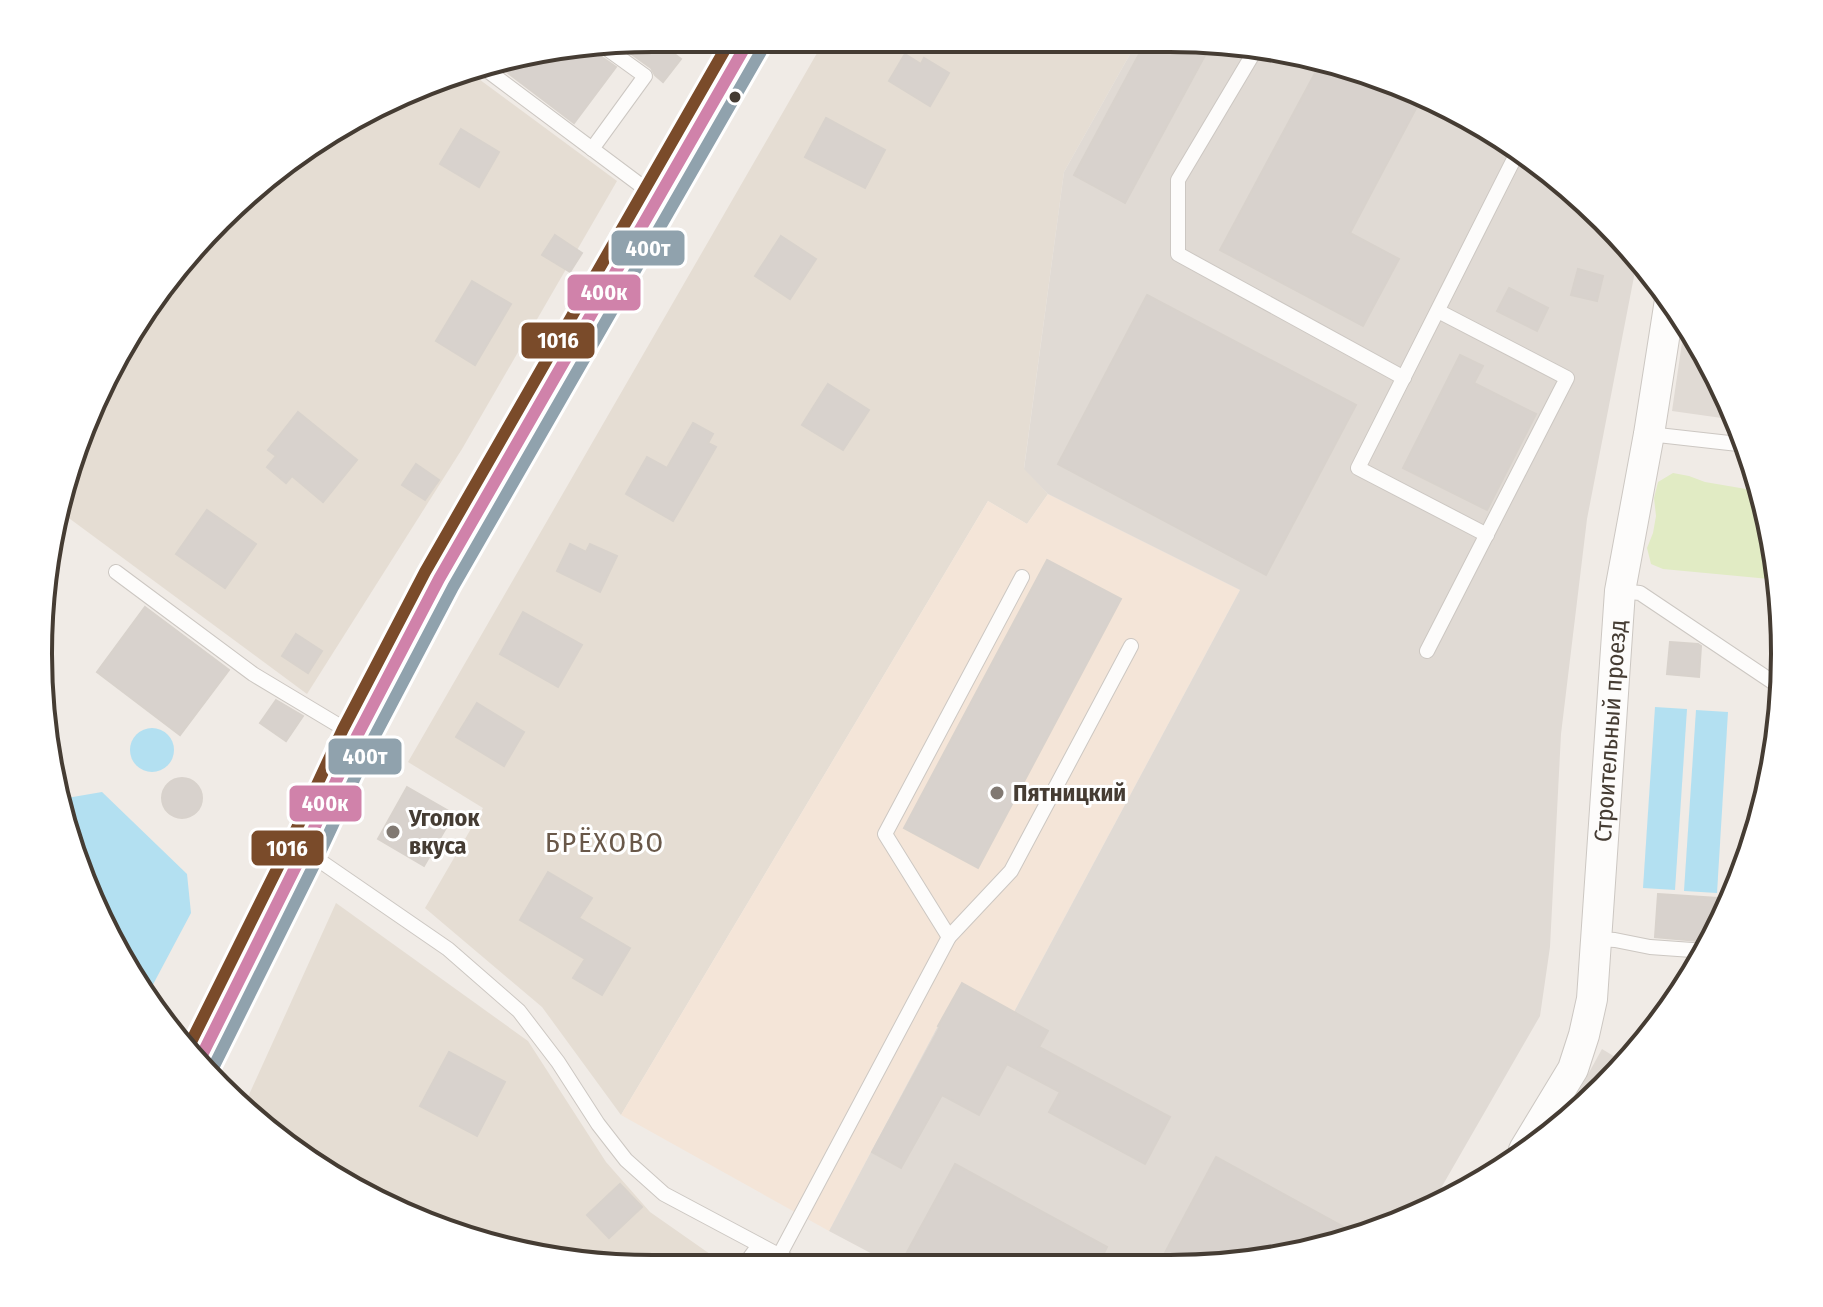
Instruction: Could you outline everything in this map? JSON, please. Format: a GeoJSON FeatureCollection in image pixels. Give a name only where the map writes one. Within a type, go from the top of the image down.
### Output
{"type":"FeatureCollection","features":[{"type":"Feature","properties":{"kind":"main road"},"geometry":{"type":"LineString","coordinates":[[203,1052],[357,736],[439,579],[742,52]]}},
{"type":"Feature","properties":{"kind":"street","name":"Строительный проезд"},"geometry":{"type":"LineString","coordinates":[[1535,1132],[1573,1069],[1592,999],[1620,591],[1668,316]]}},
{"type":"Feature","properties":{"kind":"lane"},"geometry":{"type":"LineString","coordinates":[[592,149],[645,76],[613,53]]}},
{"type":"Feature","properties":{"kind":"lane"},"geometry":{"type":"LineString","coordinates":[[1251,58],[1178,180],[1178,254],[1404,378]]}},
{"type":"Feature","properties":{"kind":"lane"},"geometry":{"type":"LineString","coordinates":[[492,74],[658,198]]}},
{"type":"Feature","properties":{"kind":"lane"},"geometry":{"type":"LineString","coordinates":[[1487,535],[1358,468],[1514,160]]}},
{"type":"Feature","properties":{"kind":"lane"},"geometry":{"type":"LineString","coordinates":[[1427,651],[1567,378],[1438,311]]}},
{"type":"Feature","properties":{"kind":"lane"},"geometry":{"type":"LineString","coordinates":[[1649,434],[1733,443]]}},
{"type":"Feature","properties":{"kind":"lane"},"geometry":{"type":"LineString","coordinates":[[116,572],[253,674],[357,736]]}},
{"type":"Feature","properties":{"kind":"lane"},"geometry":{"type":"LineString","coordinates":[[949,937],[885,834],[1022,577]]}},
{"type":"Feature","properties":{"kind":"lane"},"geometry":{"type":"LineString","coordinates":[[1620,591],[1640,593],[1770,680]]}},
{"type":"Feature","properties":{"kind":"lane"},"geometry":{"type":"LineString","coordinates":[[780,1255],[949,937],[1011,871],[1131,646]]}},
{"type":"Feature","properties":{"kind":"lane"},"geometry":{"type":"LineString","coordinates":[[303,852],[448,949],[519,1011],[626,1160],[664,1194],[777,1255]]}},
{"type":"Feature","properties":{"kind":"lane"},"geometry":{"type":"LineString","coordinates":[[1596,939],[1692,950]]}},
{"type":"Feature","properties":{"kind":"lane"},"geometry":{"type":"LineString","coordinates":[[752,1255],[759,1245]]}},
{"type":"Feature","properties":{"kind":"shaded area"},"geometry":{"type":"Polygon","coordinates":[[[818,52],[1131,52],[1064,172],[1024,468],[1048,494],[1027,524],[988,501],[621,1115],[542,1007],[425,908],[483,808],[408,762],[818,52]]]}},
{"type":"Feature","properties":{"kind":"shaded area"},"geometry":{"type":"Polygon","coordinates":[[[1131,52],[1248,57],[1325,72],[1436,114],[1504,153],[1536,176],[1595,228],[1635,272],[1587,519],[1561,734],[1550,947],[1540,1016],[1439,1191],[1363,1223],[1287,1243],[1209,1254],[874,1255],[829,1231],[938,1026],[1014,1012],[1240,590],[1048,494],[1024,469],[1064,172],[1131,52]]]}},
{"type":"Feature","properties":{"kind":"shaded area"},"geometry":{"type":"Polygon","coordinates":[[[478,78],[617,181],[462,449],[307,694],[68,517],[72,498],[98,423],[133,353],[176,287],[228,228],[287,176],[319,153],[387,114],[478,78]]]}},
{"type":"Feature","properties":{"kind":"shaded area"},"geometry":{"type":"Polygon","coordinates":[[[1682,340],[1723,418],[1672,411],[1682,340]]]}},
{"type":"Feature","properties":{"kind":"shaded area"},"geometry":{"type":"Polygon","coordinates":[[[1048,494],[1240,590],[1014,1012],[938,1026],[829,1231],[621,1115],[988,501],[1027,524],[1048,494]]]}},
{"type":"Feature","properties":{"kind":"shaded area"},"geometry":{"type":"Polygon","coordinates":[[[336,903],[528,1041],[606,1162],[650,1212],[710,1255],[614,1254],[575,1250],[498,1235],[460,1223],[387,1193],[319,1154],[248,1097],[336,903]]]}},
{"type":"Feature","properties":{"kind":"shaded area"},"geometry":{"type":"Polygon","coordinates":[[[1602,1049],[1615,1057],[1595,1079],[1575,1097],[1602,1049]]]}},
{"type":"Feature","properties":{"kind":"green space"},"geometry":{"type":"Polygon","coordinates":[[[1673,473],[1746,489],[1751,498],[1766,579],[1663,569],[1651,564],[1647,548],[1656,516],[1654,498],[1658,482],[1673,473]]]}},
{"type":"Feature","properties":{"kind":"water"},"geometry":{"type":"Polygon","coordinates":[[[1655,707],[1687,709],[1675,890],[1643,888],[1655,707]]]}},
{"type":"Feature","properties":{"kind":"water"},"geometry":{"type":"Polygon","coordinates":[[[1696,710],[1728,712],[1717,893],[1684,891],[1696,710]]]}},
{"type":"Feature","properties":{"kind":"water"},"geometry":{"type":"Polygon","coordinates":[[[152,728],[167,735],[174,750],[167,765],[152,772],[137,765],[130,750],[137,735],[152,728]]]}},
{"type":"Feature","properties":{"kind":"water"},"geometry":{"type":"Polygon","coordinates":[[[102,792],[187,874],[191,913],[152,986],[114,920],[98,884],[70,798],[102,792]]]}},
{"type":"Feature","properties":{"kind":"building"},"geometry":{"type":"Polygon","coordinates":[[[672,52],[681,59],[663,82],[651,68],[629,53],[672,52]]]}},
{"type":"Feature","properties":{"kind":"building"},"geometry":{"type":"Polygon","coordinates":[[[1140,52],[1206,53],[1125,203],[1074,175],[1140,52]]]}},
{"type":"Feature","properties":{"kind":"building"},"geometry":{"type":"Polygon","coordinates":[[[905,54],[921,64],[924,58],[949,73],[930,106],[889,81],[905,54]]]}},
{"type":"Feature","properties":{"kind":"building"},"geometry":{"type":"Polygon","coordinates":[[[598,55],[616,67],[574,123],[505,71],[598,55]]]}},
{"type":"Feature","properties":{"kind":"building"},"geometry":{"type":"Polygon","coordinates":[[[1317,70],[1363,84],[1417,106],[1350,233],[1399,259],[1363,326],[1220,250],[1317,70]]]}},
{"type":"Feature","properties":{"kind":"building"},"geometry":{"type":"Polygon","coordinates":[[[826,118],[885,150],[865,188],[805,157],[826,118]]]}},
{"type":"Feature","properties":{"kind":"building"},"geometry":{"type":"Polygon","coordinates":[[[461,129],[499,152],[479,187],[440,164],[461,129]]]}},
{"type":"Feature","properties":{"kind":"building"},"geometry":{"type":"Polygon","coordinates":[[[555,235],[582,253],[570,272],[542,255],[555,235]]]}},
{"type":"Feature","properties":{"kind":"building"},"geometry":{"type":"Polygon","coordinates":[[[781,236],[816,259],[790,299],[755,276],[781,236]]]}},
{"type":"Feature","properties":{"kind":"building"},"geometry":{"type":"Polygon","coordinates":[[[1578,269],[1603,276],[1597,301],[1571,295],[1578,269]]]}},
{"type":"Feature","properties":{"kind":"building"},"geometry":{"type":"Polygon","coordinates":[[[472,281],[511,304],[475,365],[436,341],[472,281]]]}},
{"type":"Feature","properties":{"kind":"building"},"geometry":{"type":"Polygon","coordinates":[[[1509,288],[1548,308],[1537,331],[1497,311],[1509,288]]]}},
{"type":"Feature","properties":{"kind":"building"},"geometry":{"type":"Polygon","coordinates":[[[1147,295],[1356,405],[1266,575],[1058,464],[1147,295]]]}},
{"type":"Feature","properties":{"kind":"building"},"geometry":{"type":"Polygon","coordinates":[[[1460,355],[1483,366],[1474,383],[1536,414],[1487,510],[1403,468],[1460,355]]]}},
{"type":"Feature","properties":{"kind":"building"},"geometry":{"type":"Polygon","coordinates":[[[828,384],[869,410],[843,450],[802,425],[828,384]]]}},
{"type":"Feature","properties":{"kind":"building"},"geometry":{"type":"Polygon","coordinates":[[[298,412],[357,460],[323,502],[292,476],[286,483],[267,467],[276,456],[268,450],[298,412]]]}},
{"type":"Feature","properties":{"kind":"building"},"geometry":{"type":"Polygon","coordinates":[[[693,423],[713,434],[708,443],[716,447],[673,521],[626,494],[647,457],[667,468],[693,423]]]}},
{"type":"Feature","properties":{"kind":"building"},"geometry":{"type":"Polygon","coordinates":[[[416,464],[439,480],[425,500],[402,485],[416,464]]]}},
{"type":"Feature","properties":{"kind":"building"},"geometry":{"type":"Polygon","coordinates":[[[207,510],[256,544],[225,588],[176,554],[207,510]]]}},
{"type":"Feature","properties":{"kind":"building"},"geometry":{"type":"Polygon","coordinates":[[[570,544],[586,552],[590,544],[617,556],[600,592],[557,571],[570,544]]]}},
{"type":"Feature","properties":{"kind":"building"},"geometry":{"type":"Polygon","coordinates":[[[1047,560],[1121,599],[978,868],[904,828],[1047,560]]]}},
{"type":"Feature","properties":{"kind":"building"},"geometry":{"type":"Polygon","coordinates":[[[145,607],[229,670],[180,735],[97,672],[145,607]]]}},
{"type":"Feature","properties":{"kind":"building"},"geometry":{"type":"Polygon","coordinates":[[[523,612],[582,645],[558,687],[500,654],[523,612]]]}},
{"type":"Feature","properties":{"kind":"building"},"geometry":{"type":"Polygon","coordinates":[[[296,634],[322,651],[308,673],[282,656],[296,634]]]}},
{"type":"Feature","properties":{"kind":"building"},"geometry":{"type":"Polygon","coordinates":[[[1670,642],[1701,646],[1699,677],[1667,674],[1670,642]]]}},
{"type":"Feature","properties":{"kind":"building"},"geometry":{"type":"Polygon","coordinates":[[[276,700],[303,716],[286,741],[260,723],[276,700]]]}},
{"type":"Feature","properties":{"kind":"building"},"geometry":{"type":"Polygon","coordinates":[[[477,703],[524,732],[504,766],[456,737],[477,703]]]}},
{"type":"Feature","properties":{"kind":"building"},"geometry":{"type":"Polygon","coordinates":[[[182,778],[196,784],[202,798],[196,812],[182,818],[168,812],[162,798],[168,784],[182,778]]]}},
{"type":"Feature","properties":{"kind":"building"},"geometry":{"type":"Polygon","coordinates":[[[407,787],[454,814],[424,866],[378,839],[407,787]]]}},
{"type":"Feature","properties":{"kind":"building"},"geometry":{"type":"Polygon","coordinates":[[[548,872],[592,898],[579,918],[630,948],[602,995],[573,978],[585,959],[520,920],[548,872]]]}},
{"type":"Feature","properties":{"kind":"building"},"geometry":{"type":"Polygon","coordinates":[[[1658,894],[1719,898],[1697,941],[1655,937],[1658,894]]]}},
{"type":"Feature","properties":{"kind":"building"},"geometry":{"type":"Polygon","coordinates":[[[962,983],[1048,1031],[1039,1047],[1170,1117],[1145,1164],[1049,1112],[1060,1092],[1007,1064],[979,1115],[942,1095],[901,1168],[872,1152],[962,983]]]}},
{"type":"Feature","properties":{"kind":"building"},"geometry":{"type":"Polygon","coordinates":[[[449,1052],[505,1082],[477,1136],[420,1106],[449,1052]]]}},
{"type":"Feature","properties":{"kind":"building"},"geometry":{"type":"Polygon","coordinates":[[[1216,1157],[1346,1228],[1248,1250],[1164,1255],[1216,1157]]]}},
{"type":"Feature","properties":{"kind":"building"},"geometry":{"type":"Polygon","coordinates":[[[955,1164],[1107,1247],[1103,1255],[906,1254],[955,1164]]]}},
{"type":"Feature","properties":{"kind":"building"},"geometry":{"type":"Polygon","coordinates":[[[620,1184],[642,1207],[609,1238],[587,1215],[620,1184]]]}},
{"type":"Feature","properties":{"kind":"transit line","name":"1016"},"geometry":{"type":"LineString","coordinates":[[192,1039],[343,729],[425,572],[724,52]]}},
{"type":"Feature","properties":{"kind":"transit line","name":"400к"},"geometry":{"type":"LineString","coordinates":[[203,1052],[357,736],[439,579],[742,52]]}},
{"type":"Feature","properties":{"kind":"transit line","name":"400т"},"geometry":{"type":"LineString","coordinates":[[215,1065],[371,743],[453,587],[761,52]]}},
{"type":"Feature","properties":{"kind":"place","name":"Пятницкий"},"geometry":{"type":"Point","coordinates":[997,793]}},
{"type":"Feature","properties":{"kind":"place","name":"Уголок вкуса"},"geometry":{"type":"Point","coordinates":[393,832]}},
{"type":"Feature","properties":{"kind":"district","name":"БРЁХОВО"},"geometry":{"type":"Point","coordinates":[605,842]}}]}
